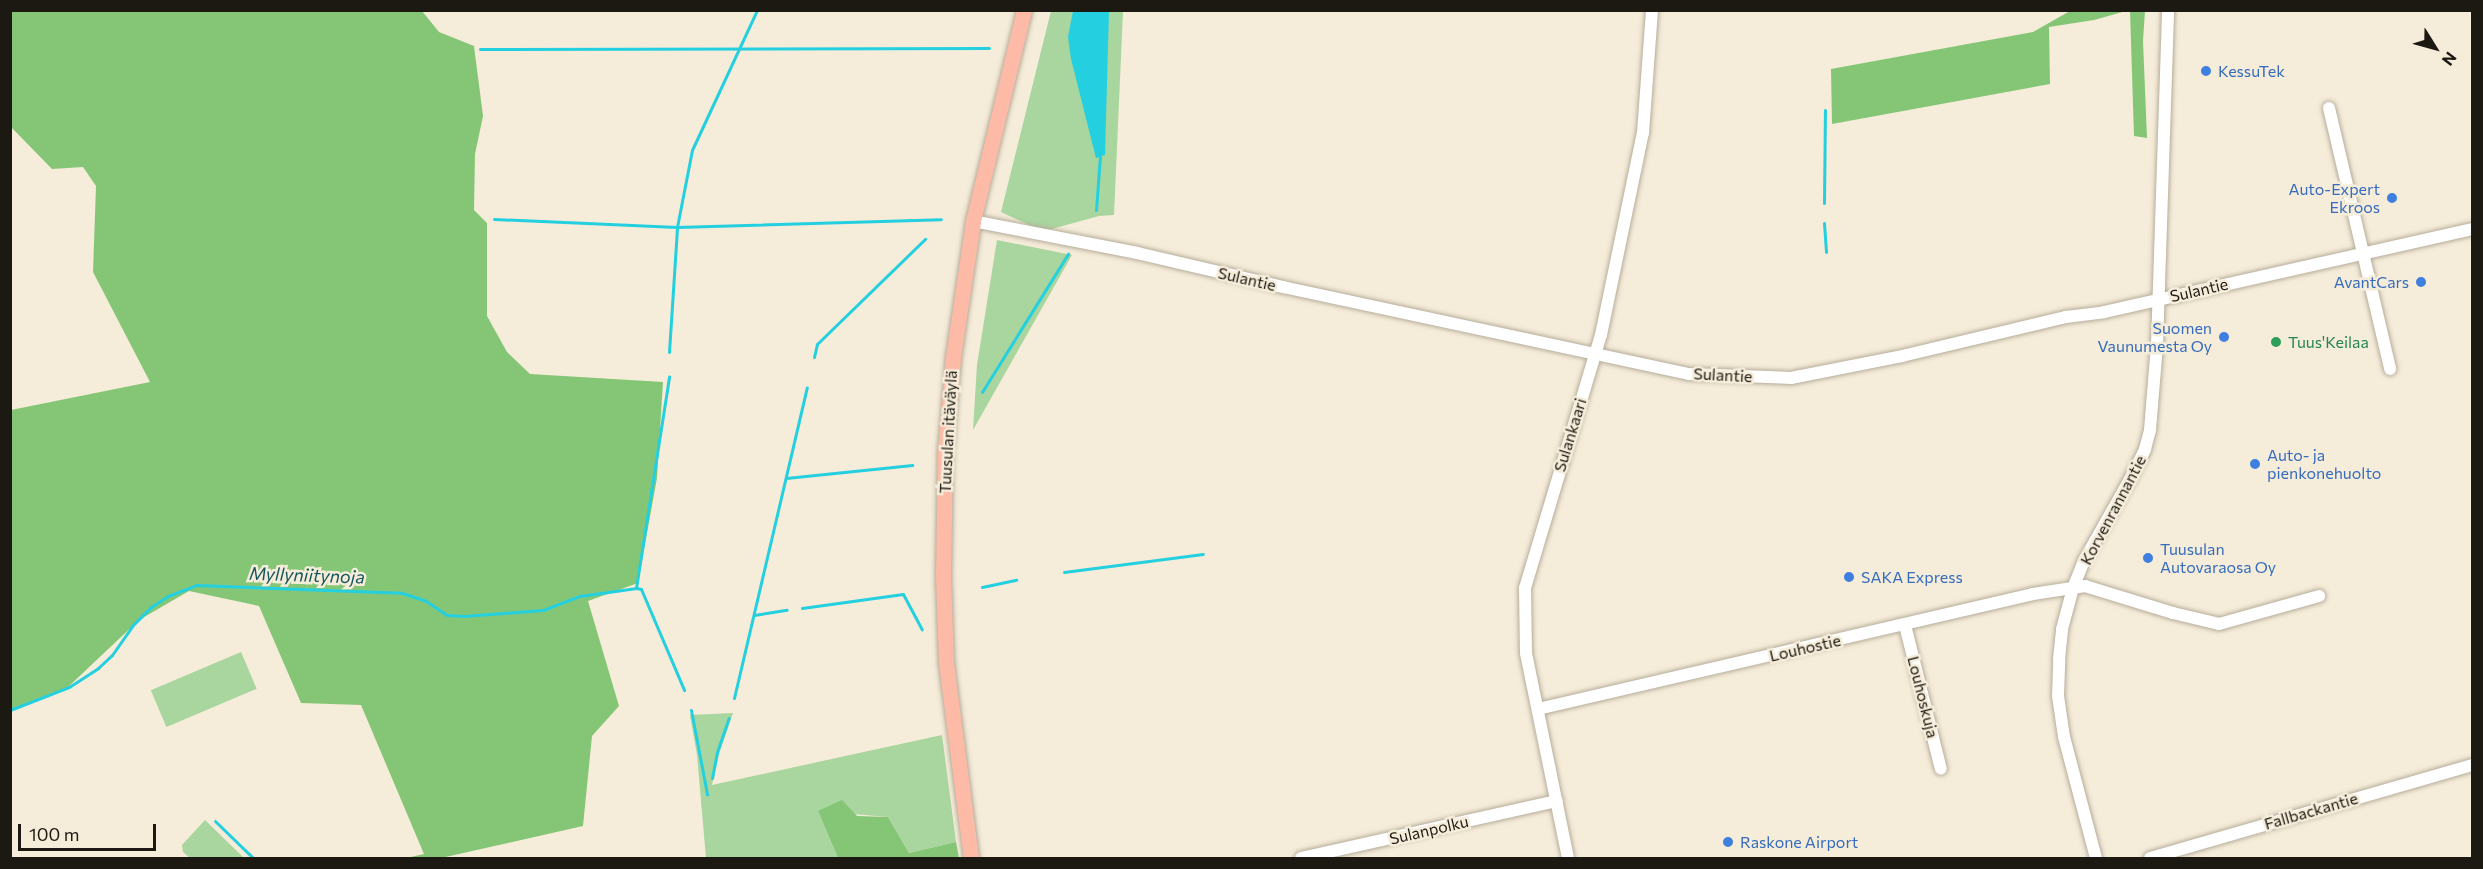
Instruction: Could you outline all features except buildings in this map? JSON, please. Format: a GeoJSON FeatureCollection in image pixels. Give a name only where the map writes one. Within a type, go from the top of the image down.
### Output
{"type":"FeatureCollection","features":[{"type":"Feature","properties":{"kind":"main road","name":"Tuusulan itäväylä"},"geometry":{"type":"LineString","coordinates":[[971,858],[946,663],[943,565],[945,453],[952,369],[973,221],[1024,10]]}},
{"type":"Feature","properties":{"kind":"street","name":"Sulankaari"},"geometry":{"type":"LineString","coordinates":[[1568,858],[1526,653],[1525,588],[1601,335],[1643,133],[1652,10]]}},
{"type":"Feature","properties":{"kind":"street","name":"Korvenrannantie"},"geometry":{"type":"LineString","coordinates":[[2096,858],[2064,737],[2058,696],[2062,629],[2073,588],[2085,559],[2145,449],[2154,402],[2168,10]]}},
{"type":"Feature","properties":{"kind":"street"},"geometry":{"type":"LineString","coordinates":[[2329,108],[2390,369]]}},
{"type":"Feature","properties":{"kind":"street","name":"Sulantie"},"geometry":{"type":"LineString","coordinates":[[973,221],[1137,253],[1283,288],[1689,374],[1791,378],[1902,356],[2066,317],[2104,312],[2159,300],[2472,229]]}},
{"type":"Feature","properties":{"kind":"street","name":"Louhostie"},"geometry":{"type":"LineString","coordinates":[[1538,709],[2033,594],[2073,588],[2092,587],[2173,613],[2219,624],[2319,596]]}},
{"type":"Feature","properties":{"kind":"street","name":"Louhoskuja"},"geometry":{"type":"LineString","coordinates":[[1905,625],[1941,770]]}},
{"type":"Feature","properties":{"kind":"street","name":"Fallbackantie"},"geometry":{"type":"LineString","coordinates":[[2150,858],[2472,765]]}},
{"type":"Feature","properties":{"kind":"street","name":"Sulanpolku"},"geometry":{"type":"LineString","coordinates":[[1301,858],[1557,801]]}},
{"type":"Feature","properties":{"kind":"green space"},"geometry":{"type":"Polygon","coordinates":[[[11,10],[422,11],[439,32],[474,46],[483,116],[475,154],[474,210],[487,223],[487,316],[507,352],[530,374],[663,382],[657,478],[638,583],[588,601],[619,706],[592,736],[583,826],[441,858],[406,858],[424,854],[361,705],[301,703],[259,606],[189,591],[139,620],[68,687],[11,710],[11,410],[150,382],[93,272],[96,186],[83,167],[52,169],[11,127],[11,10]]]}},
{"type":"Feature","properties":{"kind":"green space"},"geometry":{"type":"Polygon","coordinates":[[[1051,11],[1123,11],[1114,215],[1099,216],[1048,230],[1031,226],[1001,212],[1051,11]]]}},
{"type":"Feature","properties":{"kind":"green space"},"geometry":{"type":"Polygon","coordinates":[[[2070,11],[2126,11],[2094,20],[2049,27],[2050,84],[1832,124],[1831,69],[2033,32],[2070,11]]]}},
{"type":"Feature","properties":{"kind":"green space"},"geometry":{"type":"Polygon","coordinates":[[[2130,11],[2145,11],[2143,41],[2147,138],[2134,136],[2130,11]]]}},
{"type":"Feature","properties":{"kind":"green space"},"geometry":{"type":"Polygon","coordinates":[[[997,240],[1072,255],[973,430],[977,365],[997,240]]]}},
{"type":"Feature","properties":{"kind":"green space"},"geometry":{"type":"Polygon","coordinates":[[[241,652],[257,689],[166,727],[151,690],[241,652]]]}},
{"type":"Feature","properties":{"kind":"green space"},"geometry":{"type":"Polygon","coordinates":[[[733,713],[719,754],[712,785],[942,735],[956,842],[909,853],[888,817],[818,811],[838,858],[706,858],[697,755],[690,715],[733,713]]]}},
{"type":"Feature","properties":{"kind":"green space"},"geometry":{"type":"Polygon","coordinates":[[[842,800],[857,816],[888,817],[909,853],[956,842],[959,858],[838,858],[818,811],[842,800]]]}},
{"type":"Feature","properties":{"kind":"green space"},"geometry":{"type":"Polygon","coordinates":[[[205,820],[244,858],[190,858],[183,852],[182,845],[205,820]]]}},
{"type":"Feature","properties":{"kind":"water"},"geometry":{"type":"Polygon","coordinates":[[[1073,11],[1109,11],[1105,155],[1096,158],[1071,59],[1068,37],[1073,11]]]}},
{"type":"Feature","properties":{"kind":"waterway"},"geometry":{"type":"LineString","coordinates":[[669,352],[677,227],[692,150],[757,10]]}},
{"type":"Feature","properties":{"kind":"waterway"},"geometry":{"type":"LineString","coordinates":[[480,49],[989,48]]}},
{"type":"Feature","properties":{"kind":"waterway"},"geometry":{"type":"LineString","coordinates":[[1824,203],[1825,110]]}},
{"type":"Feature","properties":{"kind":"waterway"},"geometry":{"type":"LineString","coordinates":[[1096,210],[1100,156]]}},
{"type":"Feature","properties":{"kind":"waterway"},"geometry":{"type":"LineString","coordinates":[[494,219],[677,227],[941,219]]}},
{"type":"Feature","properties":{"kind":"waterway"},"geometry":{"type":"LineString","coordinates":[[1824,223],[1826,252]]}},
{"type":"Feature","properties":{"kind":"waterway"},"geometry":{"type":"LineString","coordinates":[[814,357],[817,344],[925,239]]}},
{"type":"Feature","properties":{"kind":"waterway"},"geometry":{"type":"LineString","coordinates":[[982,392],[1068,254]]}},
{"type":"Feature","properties":{"kind":"waterway"},"geometry":{"type":"LineString","coordinates":[[636,588],[669,377]]}},
{"type":"Feature","properties":{"kind":"waterway"},"geometry":{"type":"LineString","coordinates":[[734,698],[807,387]]}},
{"type":"Feature","properties":{"kind":"waterway"},"geometry":{"type":"LineString","coordinates":[[786,478],[912,465]]}},
{"type":"Feature","properties":{"kind":"waterway"},"geometry":{"type":"LineString","coordinates":[[1064,572],[1203,554]]}},
{"type":"Feature","properties":{"kind":"waterway"},"geometry":{"type":"LineString","coordinates":[[982,587],[1016,580]]}},
{"type":"Feature","properties":{"kind":"waterway","name":"Myllyniitynoja"},"geometry":{"type":"LineString","coordinates":[[10,710],[69,687],[98,668],[112,655],[132,626],[151,607],[168,596],[197,585],[402,593],[426,601],[447,615],[464,616],[543,610],[580,596],[636,588]]}},
{"type":"Feature","properties":{"kind":"waterway"},"geometry":{"type":"LineString","coordinates":[[636,588],[641,589],[684,690]]}},
{"type":"Feature","properties":{"kind":"waterway"},"geometry":{"type":"LineString","coordinates":[[802,608],[903,594],[922,629]]}},
{"type":"Feature","properties":{"kind":"waterway"},"geometry":{"type":"LineString","coordinates":[[754,615],[787,610]]}},
{"type":"Feature","properties":{"kind":"waterway"},"geometry":{"type":"LineString","coordinates":[[691,710],[707,794]]}},
{"type":"Feature","properties":{"kind":"waterway"},"geometry":{"type":"LineString","coordinates":[[712,778],[717,752],[729,718]]}},
{"type":"Feature","properties":{"kind":"waterway"},"geometry":{"type":"LineString","coordinates":[[215,821],[253,858]]}},
{"type":"Feature","properties":{"kind":"place","name":"KessuTek"},"geometry":{"type":"Point","coordinates":[2206,71]}},
{"type":"Feature","properties":{"kind":"place","name":"Auto-Expert Ekroos"},"geometry":{"type":"Point","coordinates":[2392,198]}},
{"type":"Feature","properties":{"kind":"place","name":"AvantCars"},"geometry":{"type":"Point","coordinates":[2421,282]}},
{"type":"Feature","properties":{"kind":"place","name":"Suomen Vaunumesta Oy"},"geometry":{"type":"Point","coordinates":[2224,337]}},
{"type":"Feature","properties":{"kind":"place","name":"Tuus'Keilaa"},"geometry":{"type":"Point","coordinates":[2276,342]}},
{"type":"Feature","properties":{"kind":"place","name":"Auto- ja pienkonehuolto"},"geometry":{"type":"Point","coordinates":[2255,464]}},
{"type":"Feature","properties":{"kind":"place","name":"Tuusulan Autovaraosa Oy"},"geometry":{"type":"Point","coordinates":[2148,558]}},
{"type":"Feature","properties":{"kind":"place","name":"SAKA Express"},"geometry":{"type":"Point","coordinates":[1849,577]}},
{"type":"Feature","properties":{"kind":"place","name":"Raskone Airport"},"geometry":{"type":"Point","coordinates":[1728,842]}}]}
